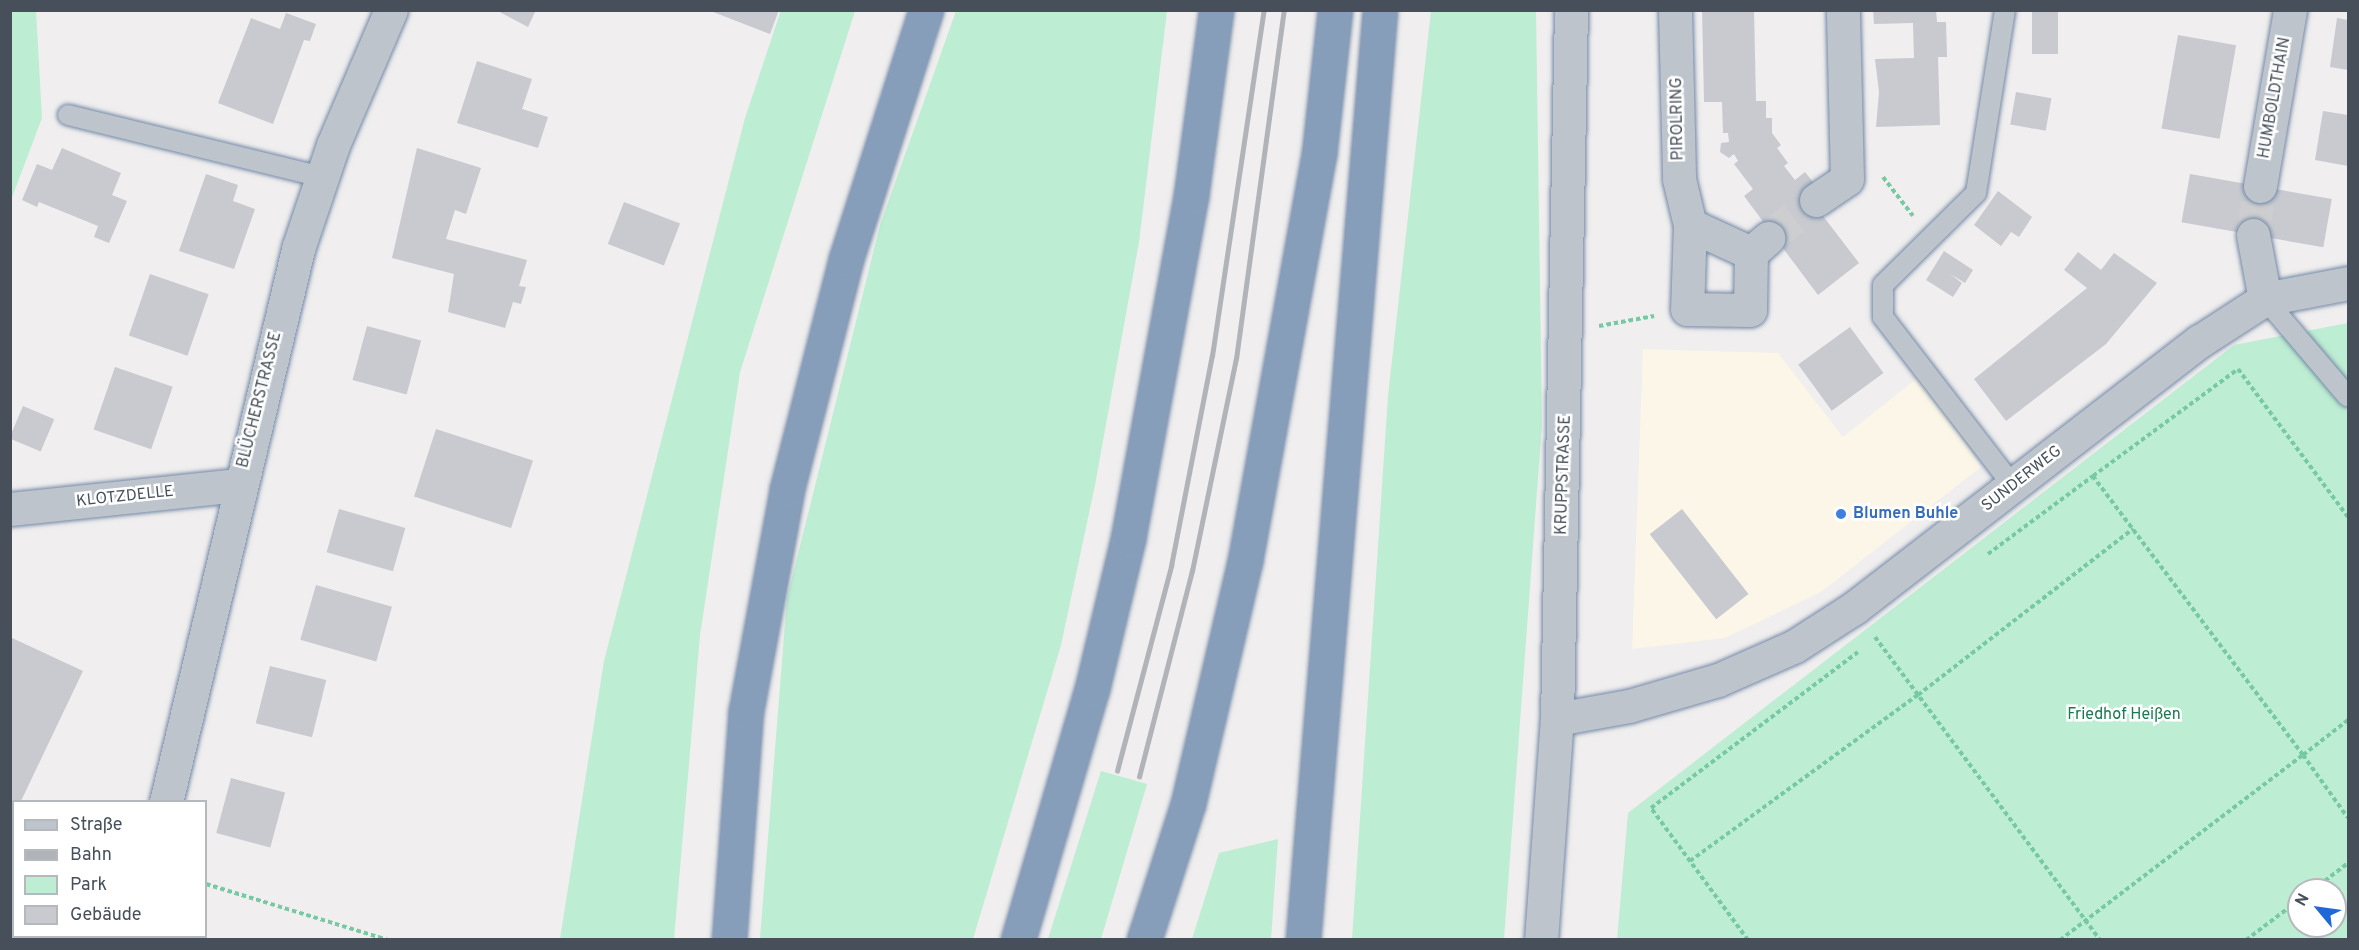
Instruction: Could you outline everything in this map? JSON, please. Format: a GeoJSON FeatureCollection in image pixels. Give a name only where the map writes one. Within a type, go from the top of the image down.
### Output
{"type":"FeatureCollection","features":[{"type":"Feature","properties":{"kind":"highway"},"geometry":{"type":"LineString","coordinates":[[729,939],[746,711],[787,489],[846,259],[927,10]]}},
{"type":"Feature","properties":{"kind":"highway"},"geometry":{"type":"LineString","coordinates":[[1018,939],[1092,689],[1128,539],[1191,196],[1216,10]]}},
{"type":"Feature","properties":{"kind":"highway"},"geometry":{"type":"LineString","coordinates":[[1144,939],[1188,804],[1245,561],[1319,155],[1335,10]]}},
{"type":"Feature","properties":{"kind":"highway"},"geometry":{"type":"LineString","coordinates":[[1303,939],[1380,10]]}},
{"type":"Feature","properties":{"kind":"street","name":"BLÜCHERSTRASSE"},"geometry":{"type":"LineString","coordinates":[[166,800],[239,485],[298,249],[322,177],[391,10]]}},
{"type":"Feature","properties":{"kind":"street","name":"KRUPPSTRASSE"},"geometry":{"type":"LineString","coordinates":[[1541,939],[1557,719],[1568,332],[1571,10]]}},
{"type":"Feature","properties":{"kind":"street","name":"PIROLRING"},"geometry":{"type":"LineString","coordinates":[[1675,10],[1679,179],[1690,225],[1687,309]]}},
{"type":"Feature","properties":{"kind":"street"},"geometry":{"type":"LineString","coordinates":[[1816,200],[1847,179],[1843,10]]}},
{"type":"Feature","properties":{"kind":"street","name":"HUMBOLDTHAIN"},"geometry":{"type":"LineString","coordinates":[[2260,186],[2290,10]]}},
{"type":"Feature","properties":{"kind":"street"},"geometry":{"type":"LineString","coordinates":[[1687,309],[1750,310],[1760,245],[1690,225]]}},
{"type":"Feature","properties":{"kind":"street"},"geometry":{"type":"LineString","coordinates":[[2253,235],[2265,299]]}},
{"type":"Feature","properties":{"kind":"street","name":"SUNDERWEG"},"geometry":{"type":"LineString","coordinates":[[1557,719],[1629,706],[1718,680],[1795,646],[1854,608],[2200,340],[2265,299],[2349,284]]}},
{"type":"Feature","properties":{"kind":"street","name":"KLOTZDELLE"},"geometry":{"type":"LineString","coordinates":[[10,508],[239,485]]}},
{"type":"Feature","properties":{"kind":"lane"},"geometry":{"type":"LineString","coordinates":[[2005,10],[1977,193],[1883,285],[1883,317],[2013,486]]}},
{"type":"Feature","properties":{"kind":"lane"},"geometry":{"type":"LineString","coordinates":[[68,116],[322,177]]}},
{"type":"Feature","properties":{"kind":"lane"},"geometry":{"type":"LineString","coordinates":[[2265,299],[2349,397]]}},
{"type":"Feature","properties":{"kind":"path"},"geometry":{"type":"LineString","coordinates":[[1846,154],[1875,167],[1930,238]]}},
{"type":"Feature","properties":{"kind":"path"},"geometry":{"type":"LineString","coordinates":[[1568,332],[1687,309]]}},
{"type":"Feature","properties":{"kind":"path"},"geometry":{"type":"LineString","coordinates":[[2349,517],[2238,369],[2092,476],[2349,818]]}},
{"type":"Feature","properties":{"kind":"path"},"geometry":{"type":"LineString","coordinates":[[1690,861],[1918,695],[2133,530]]}},
{"type":"Feature","properties":{"kind":"path"},"geometry":{"type":"LineString","coordinates":[[1854,608],[2100,939]]}},
{"type":"Feature","properties":{"kind":"path"},"geometry":{"type":"LineString","coordinates":[[2060,939],[2349,720]]}},
{"type":"Feature","properties":{"kind":"path"},"geometry":{"type":"LineString","coordinates":[[1651,808],[1748,939]]}},
{"type":"Feature","properties":{"kind":"path"},"geometry":{"type":"LineString","coordinates":[[2329,878],[2349,863]]}},
{"type":"Feature","properties":{"kind":"path"},"geometry":{"type":"LineString","coordinates":[[207,884],[388,939]]}},
{"type":"Feature","properties":{"kind":"path"},"geometry":{"type":"LineString","coordinates":[[2246,939],[2287,909]]}},
{"type":"Feature","properties":{"kind":"shaded area"},"geometry":{"type":"Polygon","coordinates":[[[1643,349],[1778,353],[1843,437],[1920,376],[1981,467],[1821,592],[1725,638],[1632,649],[1643,349]]]}},
{"type":"Feature","properties":{"kind":"green space"},"geometry":{"type":"Polygon","coordinates":[[[11,10],[36,11],[42,118],[11,200],[11,10]]]}},
{"type":"Feature","properties":{"kind":"green space"},"geometry":{"type":"Polygon","coordinates":[[[781,10],[855,11],[740,372],[700,635],[674,939],[560,939],[604,661],[745,118],[781,10]]]}},
{"type":"Feature","properties":{"kind":"green space"},"geometry":{"type":"Polygon","coordinates":[[[956,11],[1167,11],[1139,242],[1095,485],[1061,645],[973,939],[760,939],[787,598],[880,225],[956,11]]]}},
{"type":"Feature","properties":{"kind":"green space"},"geometry":{"type":"Polygon","coordinates":[[[1431,11],[1536,11],[1542,424],[1504,939],[1352,939],[1388,396],[1431,11]]]}},
{"type":"Feature","properties":{"kind":"green space","name":"Friedhof Heißen"},"geometry":{"type":"Polygon","coordinates":[[[2348,323],[2348,939],[1617,940],[1628,813],[2234,345],[2348,323]]]}},
{"type":"Feature","properties":{"kind":"green space"},"geometry":{"type":"Polygon","coordinates":[[[1101,771],[1147,784],[1101,939],[1048,939],[1101,771]]]}},
{"type":"Feature","properties":{"kind":"green space"},"geometry":{"type":"Polygon","coordinates":[[[1278,839],[1271,939],[1192,939],[1219,853],[1278,839]]]}},
{"type":"Feature","properties":{"kind":"building"},"geometry":{"type":"Polygon","coordinates":[[[496,10],[536,10],[528,27],[496,10]]]}},
{"type":"Feature","properties":{"kind":"building"},"geometry":{"type":"Polygon","coordinates":[[[708,10],[779,10],[770,34],[708,10]]]}},
{"type":"Feature","properties":{"kind":"building"},"geometry":{"type":"Polygon","coordinates":[[[1702,10],[1754,10],[1756,101],[1766,101],[1766,118],[1772,118],[1772,133],[1781,145],[1777,148],[1788,163],[1784,166],[1795,180],[1805,172],[1817,187],[1807,195],[1859,263],[1818,295],[1744,196],[1753,189],[1734,164],[1738,161],[1734,154],[1729,158],[1720,152],[1721,143],[1729,142],[1728,133],[1723,133],[1722,102],[1704,102],[1702,10]]]}},
{"type":"Feature","properties":{"kind":"building"},"geometry":{"type":"Polygon","coordinates":[[[1873,10],[1936,10],[1937,22],[1946,22],[1947,57],[1938,57],[1940,125],[1876,127],[1879,92],[1875,59],[1914,58],[1913,23],[1874,24],[1873,10]]]}},
{"type":"Feature","properties":{"kind":"building"},"geometry":{"type":"Polygon","coordinates":[[[2032,10],[2058,10],[2058,54],[2032,54],[2032,10]]]}},
{"type":"Feature","properties":{"kind":"building"},"geometry":{"type":"Polygon","coordinates":[[[286,13],[316,24],[310,41],[304,40],[273,124],[218,103],[251,18],[280,29],[286,13]]]}},
{"type":"Feature","properties":{"kind":"building"},"geometry":{"type":"Polygon","coordinates":[[[2337,18],[2348,20],[2348,70],[2330,67],[2337,18]]]}},
{"type":"Feature","properties":{"kind":"building"},"geometry":{"type":"Polygon","coordinates":[[[2178,35],[2236,45],[2220,139],[2162,129],[2178,35]]]}},
{"type":"Feature","properties":{"kind":"building"},"geometry":{"type":"Polygon","coordinates":[[[477,61],[532,79],[522,109],[548,117],[538,148],[457,123],[477,61]]]}},
{"type":"Feature","properties":{"kind":"building"},"geometry":{"type":"Polygon","coordinates":[[[2016,92],[2051,98],[2046,131],[2010,124],[2016,92]]]}},
{"type":"Feature","properties":{"kind":"building"},"geometry":{"type":"Polygon","coordinates":[[[2323,111],[2348,115],[2348,166],[2315,160],[2323,111]]]}},
{"type":"Feature","properties":{"kind":"building"},"geometry":{"type":"Polygon","coordinates":[[[62,148],[121,173],[112,195],[127,201],[109,243],[94,237],[98,226],[39,202],[37,207],[22,200],[37,164],[52,170],[62,148]]]}},
{"type":"Feature","properties":{"kind":"building"},"geometry":{"type":"Polygon","coordinates":[[[417,148],[481,168],[466,214],[455,210],[446,239],[527,260],[519,286],[526,287],[521,304],[513,302],[505,328],[448,312],[454,274],[392,258],[417,148]]]}},
{"type":"Feature","properties":{"kind":"building"},"geometry":{"type":"Polygon","coordinates":[[[206,174],[238,185],[233,201],[255,209],[234,269],[179,251],[206,174]]]}},
{"type":"Feature","properties":{"kind":"building"},"geometry":{"type":"Polygon","coordinates":[[[2190,174],[2332,199],[2323,247],[2181,222],[2190,174]]]}},
{"type":"Feature","properties":{"kind":"building"},"geometry":{"type":"Polygon","coordinates":[[[1998,191],[2032,217],[2019,237],[2011,232],[2001,246],[1974,225],[1998,191]]]}},
{"type":"Feature","properties":{"kind":"building"},"geometry":{"type":"Polygon","coordinates":[[[624,202],[680,224],[664,266],[608,244],[624,202]]]}},
{"type":"Feature","properties":{"kind":"building"},"geometry":{"type":"Polygon","coordinates":[[[1944,251],[1973,270],[1965,283],[1950,274],[1962,283],[1953,297],[1926,280],[1944,251]]]}},
{"type":"Feature","properties":{"kind":"building"},"geometry":{"type":"Polygon","coordinates":[[[2078,252],[2101,270],[2114,253],[2157,283],[2106,344],[2006,421],[1974,379],[2087,288],[2064,270],[2078,252]]]}},
{"type":"Feature","properties":{"kind":"building"},"geometry":{"type":"Polygon","coordinates":[[[150,274],[209,294],[187,356],[129,335],[150,274]]]}},
{"type":"Feature","properties":{"kind":"building"},"geometry":{"type":"Polygon","coordinates":[[[367,326],[421,340],[407,395],[353,380],[367,326]]]}},
{"type":"Feature","properties":{"kind":"building"},"geometry":{"type":"Polygon","coordinates":[[[1850,327],[1884,373],[1832,411],[1798,365],[1850,327]]]}},
{"type":"Feature","properties":{"kind":"building"},"geometry":{"type":"Polygon","coordinates":[[[115,367],[173,387],[151,449],[94,429],[115,367]]]}},
{"type":"Feature","properties":{"kind":"building"},"geometry":{"type":"Polygon","coordinates":[[[23,406],[54,419],[41,452],[10,439],[23,406]]]}},
{"type":"Feature","properties":{"kind":"building"},"geometry":{"type":"Polygon","coordinates":[[[436,429],[533,461],[511,528],[414,497],[436,429]]]}},
{"type":"Feature","properties":{"kind":"building"},"geometry":{"type":"Polygon","coordinates":[[[339,509],[405,528],[393,571],[327,552],[339,509]]]}},
{"type":"Feature","properties":{"kind":"building"},"geometry":{"type":"Polygon","coordinates":[[[1682,509],[1748,594],[1716,619],[1650,534],[1682,509]]]}},
{"type":"Feature","properties":{"kind":"building"},"geometry":{"type":"Polygon","coordinates":[[[316,585],[392,607],[376,662],[300,640],[316,585]]]}},
{"type":"Feature","properties":{"kind":"building"},"geometry":{"type":"Polygon","coordinates":[[[10,637],[83,671],[21,800],[12,800],[12,819],[10,637]]]}},
{"type":"Feature","properties":{"kind":"building"},"geometry":{"type":"Polygon","coordinates":[[[270,666],[326,680],[312,737],[256,723],[270,666]]]}},
{"type":"Feature","properties":{"kind":"building"},"geometry":{"type":"Polygon","coordinates":[[[231,778],[285,792],[270,848],[216,833],[231,778]]]}},
{"type":"Feature","properties":{"kind":"tunnel"},"geometry":{"type":"LineString","coordinates":[[2253,235],[2260,186]]}},
{"type":"Feature","properties":{"kind":"tunnel"},"geometry":{"type":"LineString","coordinates":[[1768,238],[1816,200]]}},
{"type":"Feature","properties":{"kind":"railway"},"geometry":{"type":"LineString","coordinates":[[1117,771],[1171,566],[1212,356],[1264,10]]}},
{"type":"Feature","properties":{"kind":"railway"},"geometry":{"type":"LineString","coordinates":[[1139,777],[1192,571],[1236,359],[1284,10]]}},
{"type":"Feature","properties":{"kind":"place","name":"Blumen Buhle"},"geometry":{"type":"Point","coordinates":[1841,514]}}]}
